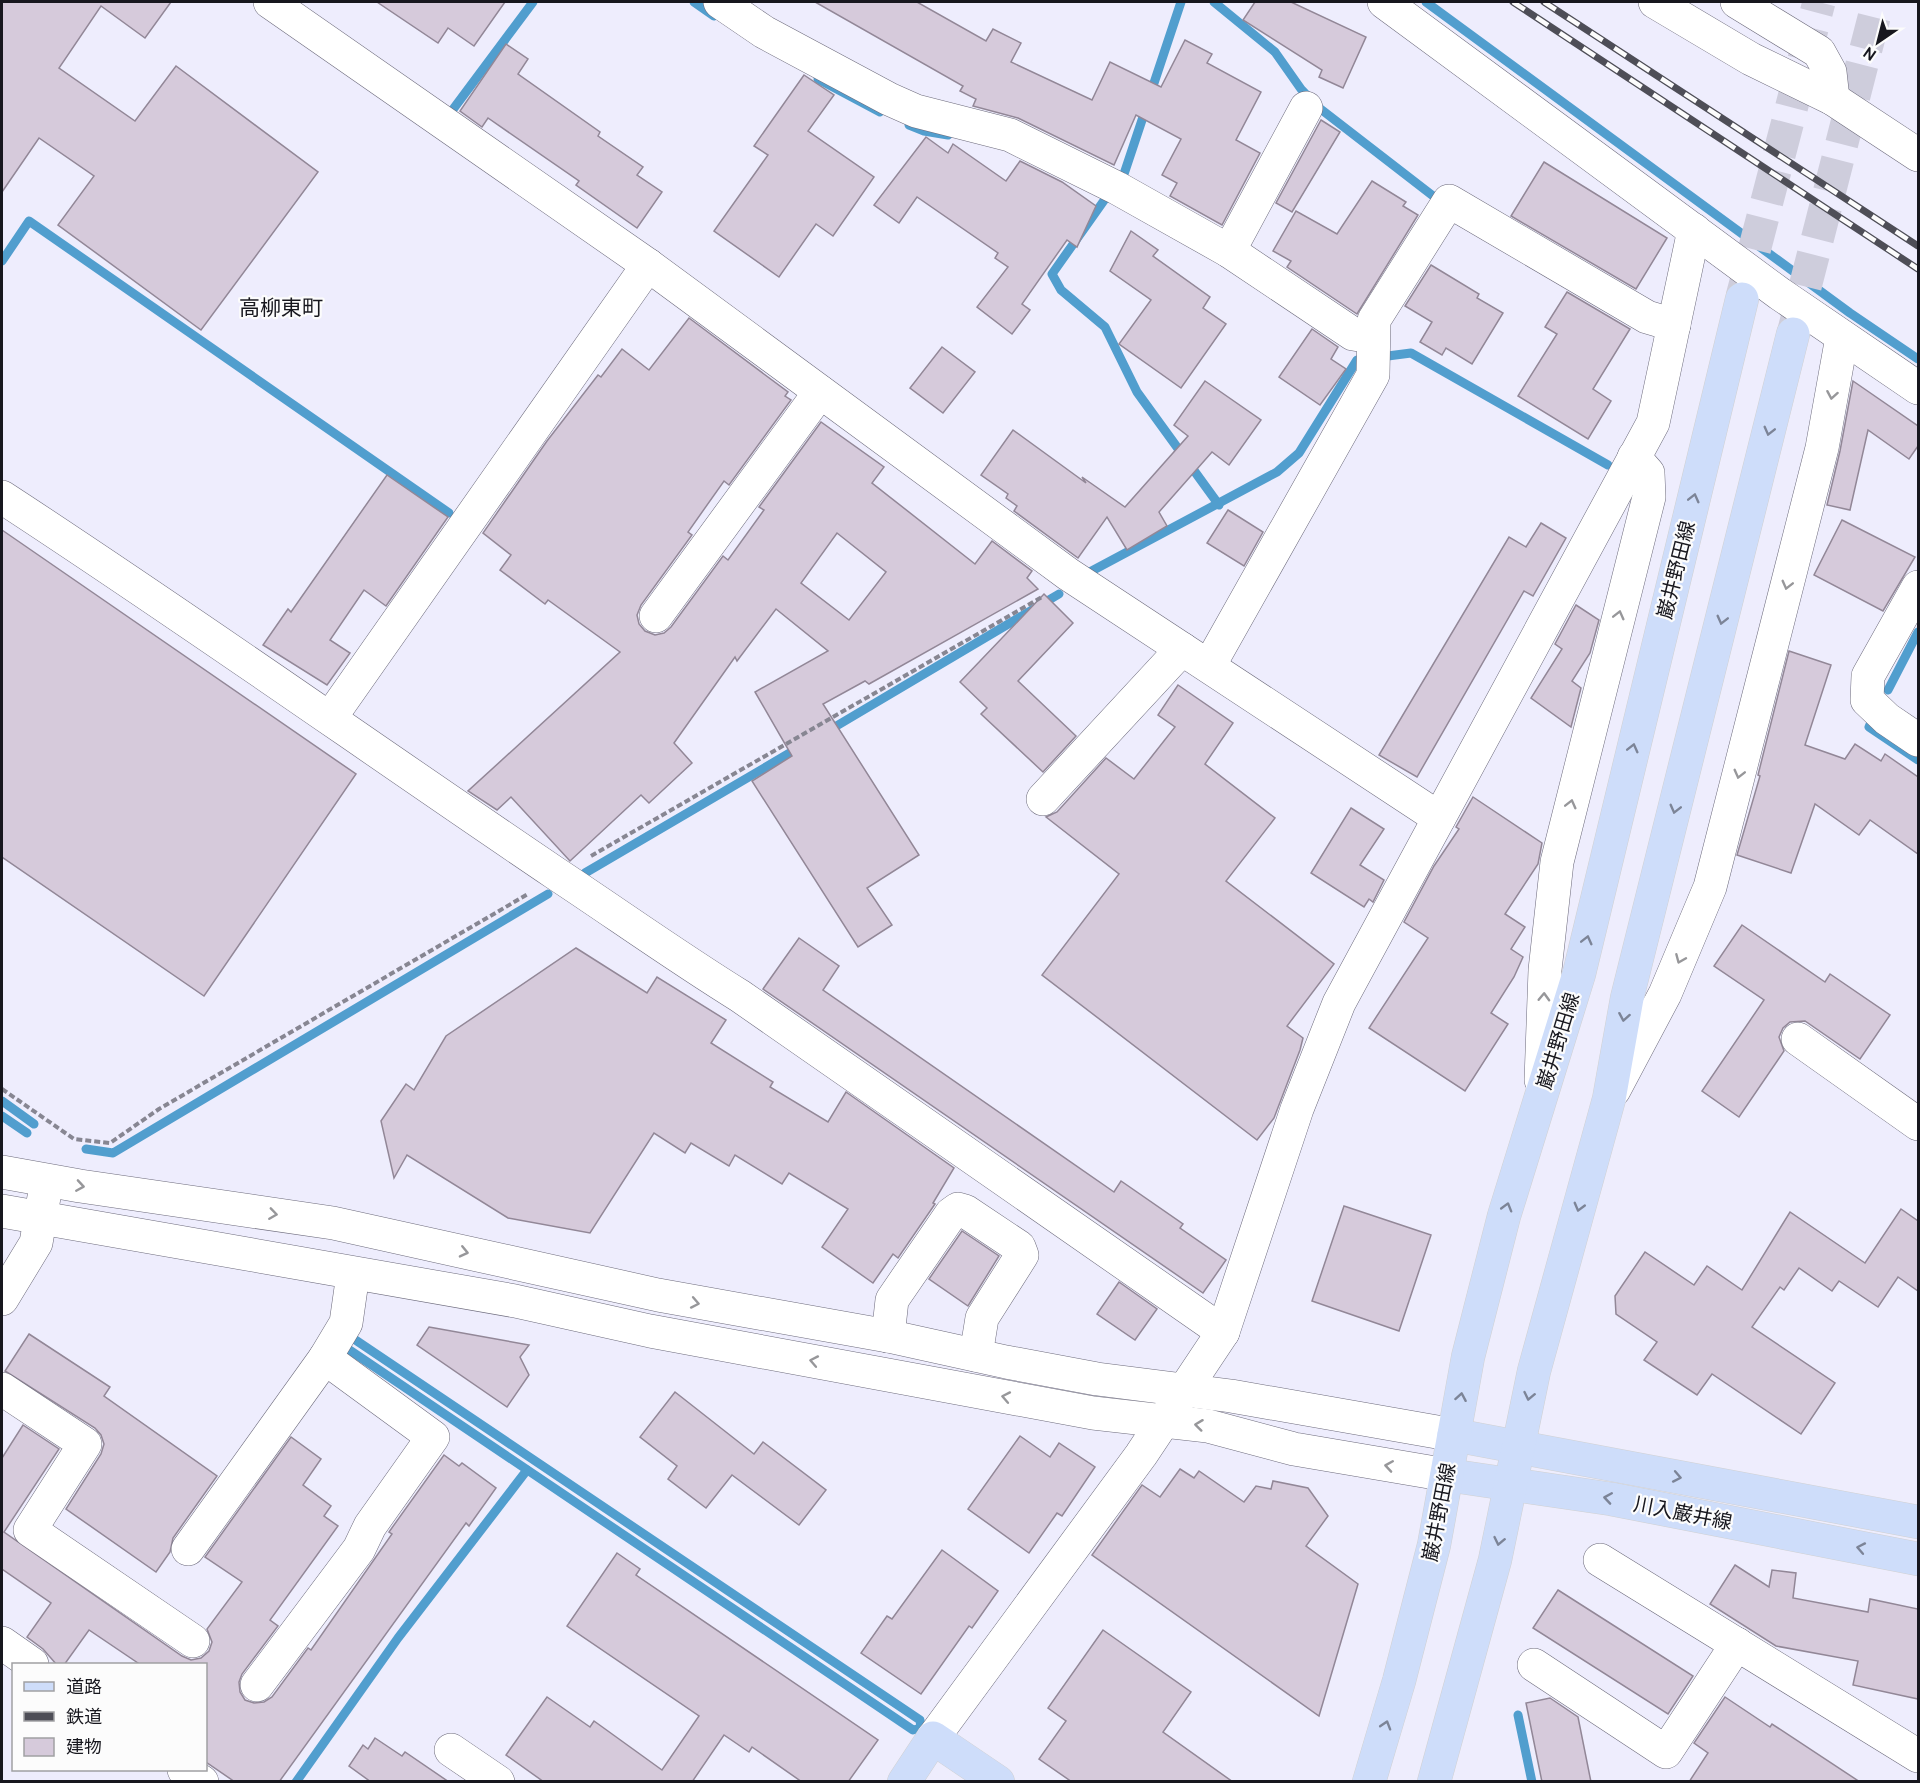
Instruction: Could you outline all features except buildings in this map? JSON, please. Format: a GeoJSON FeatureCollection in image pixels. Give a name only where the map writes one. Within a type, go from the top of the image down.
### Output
{"type":"FeatureCollection","features":[{"type":"Feature","properties":{"kind":"main road","name":"巌井野田線"},"geometry":{"type":"LineString","coordinates":[[1369,1782],[1399,1681],[1434,1545],[1468,1357],[1504,1216],[1579,974],[1742,299]]}},
{"type":"Feature","properties":{"kind":"main road"},"geometry":{"type":"LineString","coordinates":[[1434,1782],[1495,1560],[1534,1371],[1609,1100],[1627,998],[1793,333]]}},
{"type":"Feature","properties":{"kind":"main road","name":"川入巌井線"},"geometry":{"type":"LineString","coordinates":[[1454,1435],[1918,1522]]}},
{"type":"Feature","properties":{"kind":"main road","name":"川入巌井線"},"geometry":{"type":"LineString","coordinates":[[1447,1475],[1611,1499],[1918,1559]]}},
{"type":"Feature","properties":{"kind":"main road"},"geometry":{"type":"LineString","coordinates":[[904,1782],[933,1738],[998,1782]]}},
{"type":"Feature","properties":{"kind":"street"},"geometry":{"type":"LineString","coordinates":[[270,2],[648,265],[1068,574],[1439,818]]}},
{"type":"Feature","properties":{"kind":"street"},"geometry":{"type":"LineString","coordinates":[[720,2],[764,32],[889,99],[916,111],[1010,135],[1114,186],[1229,251],[1368,345]]}},
{"type":"Feature","properties":{"kind":"street"},"geometry":{"type":"LineString","coordinates":[[1384,2],[1842,338],[1918,388]]}},
{"type":"Feature","properties":{"kind":"street"},"geometry":{"type":"LineString","coordinates":[[1655,2],[1751,59],[1833,99],[1918,155]]}},
{"type":"Feature","properties":{"kind":"street"},"geometry":{"type":"LineString","coordinates":[[1750,9],[1819,52],[1830,72],[1833,99]]}},
{"type":"Feature","properties":{"kind":"street"},"geometry":{"type":"LineString","coordinates":[[1229,251],[1306,108]]}},
{"type":"Feature","properties":{"kind":"street"},"geometry":{"type":"LineString","coordinates":[[1043,799],[1196,657],[1373,375],[1368,345],[1374,320],[1449,201],[1647,317],[1674,325]]}},
{"type":"Feature","properties":{"kind":"street"},"geometry":{"type":"LineString","coordinates":[[933,1738],[1163,1421],[1223,1332],[1297,1109],[1328,1027],[1350,980],[1653,423],[1694,230]]}},
{"type":"Feature","properties":{"kind":"street"},"geometry":{"type":"LineString","coordinates":[[330,718],[648,265]]}},
{"type":"Feature","properties":{"kind":"street"},"geometry":{"type":"LineString","coordinates":[[1609,1100],[1665,994],[1710,887],[1822,448],[1842,338]]}},
{"type":"Feature","properties":{"kind":"street"},"geometry":{"type":"LineString","coordinates":[[656,616],[820,392]]}},
{"type":"Feature","properties":{"kind":"street"},"geometry":{"type":"LineString","coordinates":[[1540,1097],[1545,970],[1557,862],[1649,497],[1648,473],[1634,457]]}},
{"type":"Feature","properties":{"kind":"street"},"geometry":{"type":"LineString","coordinates":[[2,497],[157,598],[428,788],[757,1008],[1223,1332]]}},
{"type":"Feature","properties":{"kind":"street"},"geometry":{"type":"LineString","coordinates":[[1918,586],[1868,676],[1867,700],[1887,719],[1918,740]]}},
{"type":"Feature","properties":{"kind":"street"},"geometry":{"type":"LineString","coordinates":[[1798,1039],[1918,1124]]}},
{"type":"Feature","properties":{"kind":"street"},"geometry":{"type":"LineString","coordinates":[[2,1172],[333,1223],[658,1295],[888,1336],[1096,1379],[1185,1390],[1454,1435]]}},
{"type":"Feature","properties":{"kind":"street"},"geometry":{"type":"LineString","coordinates":[[2,1299],[36,1244],[46,1180]]}},
{"type":"Feature","properties":{"kind":"street"},"geometry":{"type":"LineString","coordinates":[[888,1336],[892,1300],[951,1214],[958,1209],[966,1211],[1019,1247],[1022,1255],[982,1318],[976,1356]]}},
{"type":"Feature","properties":{"kind":"street"},"geometry":{"type":"LineString","coordinates":[[2,1211],[515,1301],[650,1331],[1093,1413],[1208,1426],[1306,1451],[1447,1475]]}},
{"type":"Feature","properties":{"kind":"street"},"geometry":{"type":"LineString","coordinates":[[333,1223],[329,1244],[436,1266],[515,1301]]}},
{"type":"Feature","properties":{"kind":"street"},"geometry":{"type":"LineString","coordinates":[[188,1549],[325,1358],[346,1323],[353,1274]]}},
{"type":"Feature","properties":{"kind":"street"},"geometry":{"type":"LineString","coordinates":[[650,1331],[658,1295]]}},
{"type":"Feature","properties":{"kind":"street"},"geometry":{"type":"LineString","coordinates":[[257,1685],[359,1550],[370,1526],[433,1437],[325,1358]]}},
{"type":"Feature","properties":{"kind":"street"},"geometry":{"type":"LineString","coordinates":[[2,1389],[86,1444],[30,1530],[193,1641]]}},
{"type":"Feature","properties":{"kind":"street"},"geometry":{"type":"LineString","coordinates":[[1600,1560],[1918,1755]]}},
{"type":"Feature","properties":{"kind":"street"},"geometry":{"type":"LineString","coordinates":[[2,1643],[29,1663]]}},
{"type":"Feature","properties":{"kind":"street"},"geometry":{"type":"LineString","coordinates":[[1534,1665],[1666,1752],[1737,1644]]}},
{"type":"Feature","properties":{"kind":"street"},"geometry":{"type":"LineString","coordinates":[[451,1750],[498,1782]]}},
{"type":"Feature","properties":{"kind":"street"},"geometry":{"type":"LineString","coordinates":[[186,1771],[202,1782]]}},
{"type":"Feature","properties":{"kind":"waterway"},"geometry":{"type":"LineString","coordinates":[[454,108],[533,2]]}},
{"type":"Feature","properties":{"kind":"waterway"},"geometry":{"type":"LineString","coordinates":[[694,2],[714,16]]}},
{"type":"Feature","properties":{"kind":"waterway"},"geometry":{"type":"LineString","coordinates":[[1150,95],[1181,2]]}},
{"type":"Feature","properties":{"kind":"waterway"},"geometry":{"type":"LineString","coordinates":[[1214,2],[1275,52],[1301,89],[1318,107],[1437,199],[1435,204]]}},
{"type":"Feature","properties":{"kind":"waterway"},"geometry":{"type":"LineString","coordinates":[[1426,2],[1850,313],[1918,359]]}},
{"type":"Feature","properties":{"kind":"waterway"},"geometry":{"type":"LineString","coordinates":[[818,79],[880,112]]}},
{"type":"Feature","properties":{"kind":"waterway"},"geometry":{"type":"LineString","coordinates":[[1119,182],[1123,177],[1146,108]]}},
{"type":"Feature","properties":{"kind":"waterway"},"geometry":{"type":"LineString","coordinates":[[909,125],[924,131],[948,135]]}},
{"type":"Feature","properties":{"kind":"waterway"},"geometry":{"type":"LineString","coordinates":[[1110,192],[1052,274],[1061,290],[1105,327],[1137,392],[1219,505]]}},
{"type":"Feature","properties":{"kind":"waterway"},"geometry":{"type":"LineString","coordinates":[[2,261],[29,221],[449,513]]}},
{"type":"Feature","properties":{"kind":"waterway"},"geometry":{"type":"LineString","coordinates":[[1380,357],[1411,353],[1608,465]]}},
{"type":"Feature","properties":{"kind":"waterway"},"geometry":{"type":"LineString","coordinates":[[1086,574],[1277,472],[1299,453],[1357,360],[1366,359]]}},
{"type":"Feature","properties":{"kind":"waterway"},"geometry":{"type":"LineString","coordinates":[[828,731],[1059,594]]}},
{"type":"Feature","properties":{"kind":"waterway"},"geometry":{"type":"LineString","coordinates":[[1888,690],[1918,632]]}},
{"type":"Feature","properties":{"kind":"waterway"},"geometry":{"type":"LineString","coordinates":[[1872,720],[1869,727],[1918,760]]}},
{"type":"Feature","properties":{"kind":"waterway"},"geometry":{"type":"LineString","coordinates":[[585,873],[800,747]]}},
{"type":"Feature","properties":{"kind":"waterway"},"geometry":{"type":"LineString","coordinates":[[86,1149],[113,1153],[548,894]]}},
{"type":"Feature","properties":{"kind":"waterway"},"geometry":{"type":"LineString","coordinates":[[2,1101],[34,1124]]}},
{"type":"Feature","properties":{"kind":"waterway"},"geometry":{"type":"LineString","coordinates":[[2,1116],[27,1133]]}},
{"type":"Feature","properties":{"kind":"waterway"},"geometry":{"type":"LineString","coordinates":[[348,1349],[913,1730],[921,1728],[920,1720],[354,1339]]}},
{"type":"Feature","properties":{"kind":"waterway"},"geometry":{"type":"LineString","coordinates":[[296,1782],[398,1638],[527,1470]]}},
{"type":"Feature","properties":{"kind":"waterway"},"geometry":{"type":"LineString","coordinates":[[1518,1715],[1532,1782]]}},
{"type":"Feature","properties":{"kind":"tunnel"},"geometry":{"type":"LineString","coordinates":[[1742,297],[1819,2]]}},
{"type":"Feature","properties":{"kind":"tunnel"},"geometry":{"type":"LineString","coordinates":[[1793,334],[1878,2]]}},
{"type":"Feature","properties":{"kind":"railway"},"geometry":{"type":"LineString","coordinates":[[1513,2],[1918,269]]}},
{"type":"Feature","properties":{"kind":"railway"},"geometry":{"type":"LineString","coordinates":[[1544,2],[1918,246]]}},
{"type":"Feature","properties":{"kind":"district","name":"高柳東町"},"geometry":{"type":"Point","coordinates":[281,308]}}]}
